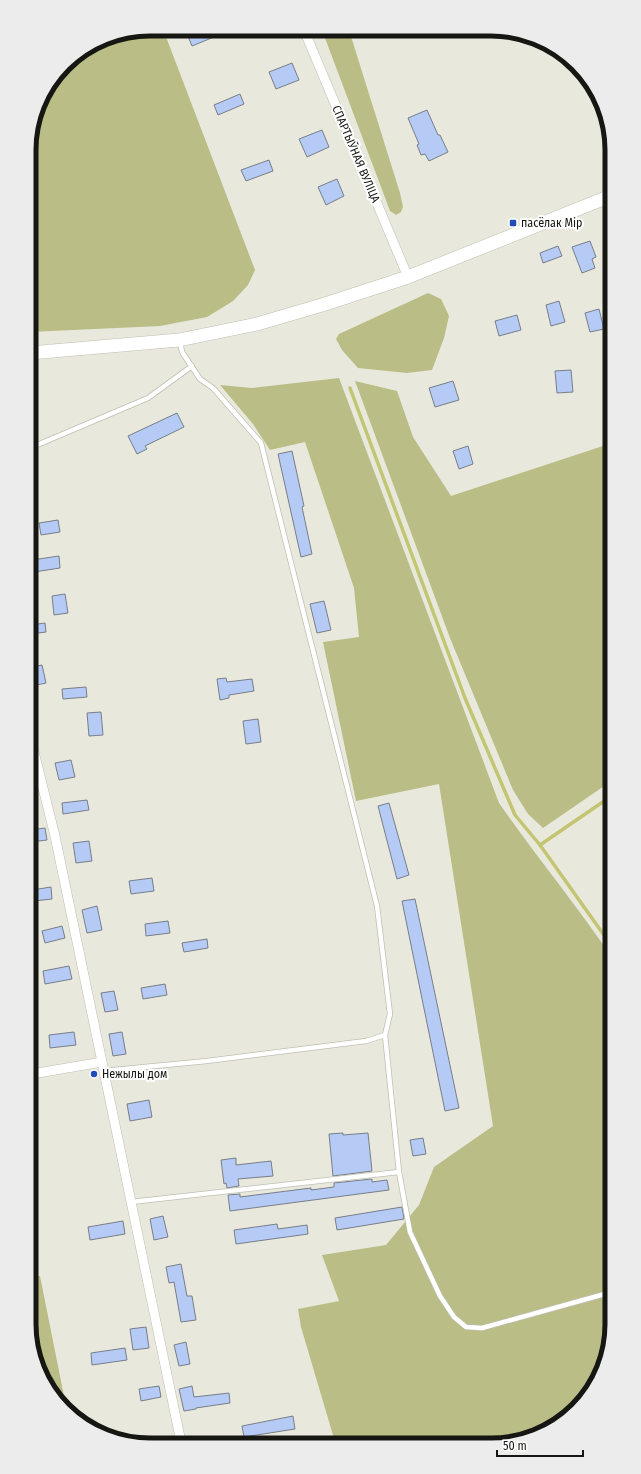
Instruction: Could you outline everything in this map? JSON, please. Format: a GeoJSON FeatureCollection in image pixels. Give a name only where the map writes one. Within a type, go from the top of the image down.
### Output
{"type":"FeatureCollection","features":[{"type":"Feature","properties":{"kind":"main road"},"geometry":{"type":"LineString","coordinates":[[36,352],[179,340],[257,324],[408,278],[605,198]]}},
{"type":"Feature","properties":{"kind":"street","name":"СПАРТЫЎНАЯ ВУЛІЦА"},"geometry":{"type":"LineString","coordinates":[[307,36],[408,278]]}},
{"type":"Feature","properties":{"kind":"street"},"geometry":{"type":"LineString","coordinates":[[36,760],[55,836],[180,1438]]}},
{"type":"Feature","properties":{"kind":"street"},"geometry":{"type":"LineString","coordinates":[[36,1074],[103,1066]]}},
{"type":"Feature","properties":{"kind":"lane"},"geometry":{"type":"LineString","coordinates":[[179,340],[182,352],[200,379],[213,388],[261,443],[377,906],[390,1014],[385,1035],[399,1172],[410,1232],[440,1296],[454,1317],[466,1327],[482,1328],[605,1294]]}},
{"type":"Feature","properties":{"kind":"lane"},"geometry":{"type":"LineString","coordinates":[[36,445],[148,398],[192,366]]}},
{"type":"Feature","properties":{"kind":"lane"},"geometry":{"type":"LineString","coordinates":[[103,1066],[207,1061],[366,1041],[385,1035]]}},
{"type":"Feature","properties":{"kind":"lane"},"geometry":{"type":"LineString","coordinates":[[131,1202],[399,1172]]}},
{"type":"Feature","properties":{"kind":"green space"},"geometry":{"type":"Polygon","coordinates":[[[142,36],[166,36],[255,270],[248,285],[233,301],[207,317],[160,326],[36,332],[36,142],[40,120],[45,106],[51,93],[69,69],[93,51],[120,40],[142,36]]]}},
{"type":"Feature","properties":{"kind":"green space"},"geometry":{"type":"Polygon","coordinates":[[[324,36],[351,36],[400,193],[403,207],[401,212],[396,215],[390,211],[324,36]]]}},
{"type":"Feature","properties":{"kind":"green space"},"geometry":{"type":"Polygon","coordinates":[[[428,293],[441,299],[449,316],[444,338],[432,370],[407,373],[358,368],[342,350],[336,339],[339,334],[428,293]]]}},
{"type":"Feature","properties":{"kind":"green space"},"geometry":{"type":"Polygon","coordinates":[[[339,378],[499,803],[605,948],[605,1332],[603,1346],[599,1361],[590,1381],[572,1405],[548,1423],[521,1434],[491,1438],[334,1438],[301,1327],[298,1309],[339,1301],[322,1255],[386,1245],[419,1205],[434,1167],[493,1126],[439,784],[356,801],[323,642],[359,637],[354,588],[305,442],[270,450],[253,424],[220,385],[252,388],[339,378]]]}},
{"type":"Feature","properties":{"kind":"green space"},"geometry":{"type":"Polygon","coordinates":[[[355,381],[397,391],[413,437],[451,496],[605,445],[605,785],[543,828],[528,814],[513,790],[450,638],[355,381]]]}},
{"type":"Feature","properties":{"kind":"green space"},"geometry":{"type":"Polygon","coordinates":[[[36,1275],[40,1276],[65,1399],[51,1381],[45,1368],[37,1339],[36,1275]]]}},
{"type":"Feature","properties":{"kind":"building"},"geometry":{"type":"Polygon","coordinates":[[[188,36],[216,36],[192,46],[188,36]]]}},
{"type":"Feature","properties":{"kind":"building"},"geometry":{"type":"Polygon","coordinates":[[[292,63],[299,80],[276,89],[269,72],[292,63]]]}},
{"type":"Feature","properties":{"kind":"building"},"geometry":{"type":"Polygon","coordinates":[[[240,94],[244,104],[218,115],[214,105],[240,94]]]}},
{"type":"Feature","properties":{"kind":"building"},"geometry":{"type":"Polygon","coordinates":[[[427,110],[438,135],[440,135],[448,152],[429,161],[425,154],[421,155],[417,145],[419,144],[408,118],[427,110]]]}},
{"type":"Feature","properties":{"kind":"building"},"geometry":{"type":"Polygon","coordinates":[[[322,130],[329,147],[307,157],[299,139],[322,130]]]}},
{"type":"Feature","properties":{"kind":"building"},"geometry":{"type":"Polygon","coordinates":[[[269,160],[273,171],[246,181],[241,170],[269,160]]]}},
{"type":"Feature","properties":{"kind":"building"},"geometry":{"type":"Polygon","coordinates":[[[337,179],[344,196],[326,205],[318,187],[337,179]]]}},
{"type":"Feature","properties":{"kind":"building"},"geometry":{"type":"Polygon","coordinates":[[[590,241],[596,257],[592,259],[595,268],[582,273],[572,247],[590,241]]]}},
{"type":"Feature","properties":{"kind":"building"},"geometry":{"type":"Polygon","coordinates":[[[558,246],[562,256],[543,263],[540,253],[558,246]]]}},
{"type":"Feature","properties":{"kind":"building"},"geometry":{"type":"Polygon","coordinates":[[[559,301],[565,322],[551,326],[546,305],[559,301]]]}},
{"type":"Feature","properties":{"kind":"building"},"geometry":{"type":"Polygon","coordinates":[[[599,309],[604,329],[590,332],[585,313],[599,309]]]}},
{"type":"Feature","properties":{"kind":"building"},"geometry":{"type":"Polygon","coordinates":[[[517,315],[521,330],[499,336],[495,321],[517,315]]]}},
{"type":"Feature","properties":{"kind":"building"},"geometry":{"type":"Polygon","coordinates":[[[571,370],[573,392],[557,393],[555,371],[571,370]]]}},
{"type":"Feature","properties":{"kind":"building"},"geometry":{"type":"Polygon","coordinates":[[[453,381],[459,400],[435,407],[429,388],[453,381]]]}},
{"type":"Feature","properties":{"kind":"building"},"geometry":{"type":"Polygon","coordinates":[[[177,413],[184,427],[145,446],[147,449],[137,454],[128,436],[177,413]]]}},
{"type":"Feature","properties":{"kind":"building"},"geometry":{"type":"Polygon","coordinates":[[[468,446],[473,464],[459,469],[453,451],[468,446]]]}},
{"type":"Feature","properties":{"kind":"building"},"geometry":{"type":"Polygon","coordinates":[[[292,451],[304,506],[302,507],[312,554],[301,557],[278,454],[292,451]]]}},
{"type":"Feature","properties":{"kind":"building"},"geometry":{"type":"Polygon","coordinates":[[[58,520],[60,532],[41,535],[39,523],[58,520]]]}},
{"type":"Feature","properties":{"kind":"building"},"geometry":{"type":"Polygon","coordinates":[[[59,556],[60,568],[36,572],[36,559],[59,556]]]}},
{"type":"Feature","properties":{"kind":"building"},"geometry":{"type":"Polygon","coordinates":[[[65,594],[68,613],[54,615],[52,596],[65,594]]]}},
{"type":"Feature","properties":{"kind":"building"},"geometry":{"type":"Polygon","coordinates":[[[324,601],[331,630],[317,633],[310,604],[324,601]]]}},
{"type":"Feature","properties":{"kind":"building"},"geometry":{"type":"Polygon","coordinates":[[[45,623],[46,632],[36,633],[36,624],[45,623]]]}},
{"type":"Feature","properties":{"kind":"building"},"geometry":{"type":"Polygon","coordinates":[[[42,665],[46,683],[36,685],[36,666],[42,665]]]}},
{"type":"Feature","properties":{"kind":"building"},"geometry":{"type":"Polygon","coordinates":[[[226,678],[227,682],[252,679],[254,691],[229,695],[229,698],[220,700],[217,679],[226,678]]]}},
{"type":"Feature","properties":{"kind":"building"},"geometry":{"type":"Polygon","coordinates":[[[86,687],[87,697],[63,699],[62,689],[86,687]]]}},
{"type":"Feature","properties":{"kind":"building"},"geometry":{"type":"Polygon","coordinates":[[[101,712],[103,735],[89,736],[87,713],[101,712]]]}},
{"type":"Feature","properties":{"kind":"building"},"geometry":{"type":"Polygon","coordinates":[[[258,719],[261,742],[246,744],[243,721],[258,719]]]}},
{"type":"Feature","properties":{"kind":"building"},"geometry":{"type":"Polygon","coordinates":[[[71,760],[75,777],[59,780],[55,763],[71,760]]]}},
{"type":"Feature","properties":{"kind":"building"},"geometry":{"type":"Polygon","coordinates":[[[87,800],[89,810],[63,814],[62,803],[87,800]]]}},
{"type":"Feature","properties":{"kind":"building"},"geometry":{"type":"Polygon","coordinates":[[[389,803],[409,875],[397,879],[378,806],[389,803]]]}},
{"type":"Feature","properties":{"kind":"building"},"geometry":{"type":"Polygon","coordinates":[[[45,828],[47,840],[36,841],[36,829],[45,828]]]}},
{"type":"Feature","properties":{"kind":"building"},"geometry":{"type":"Polygon","coordinates":[[[89,841],[92,861],[76,863],[73,843],[89,841]]]}},
{"type":"Feature","properties":{"kind":"building"},"geometry":{"type":"Polygon","coordinates":[[[152,878],[154,891],[131,894],[129,881],[152,878]]]}},
{"type":"Feature","properties":{"kind":"building"},"geometry":{"type":"Polygon","coordinates":[[[51,887],[52,899],[36,901],[36,889],[51,887]]]}},
{"type":"Feature","properties":{"kind":"building"},"geometry":{"type":"Polygon","coordinates":[[[415,899],[459,1108],[445,1111],[402,901],[415,899]]]}},
{"type":"Feature","properties":{"kind":"building"},"geometry":{"type":"Polygon","coordinates":[[[97,906],[102,930],[87,933],[82,910],[97,906]]]}},
{"type":"Feature","properties":{"kind":"building"},"geometry":{"type":"Polygon","coordinates":[[[168,921],[170,933],[146,936],[145,924],[168,921]]]}},
{"type":"Feature","properties":{"kind":"building"},"geometry":{"type":"Polygon","coordinates":[[[62,926],[65,938],[45,943],[42,931],[62,926]]]}},
{"type":"Feature","properties":{"kind":"building"},"geometry":{"type":"Polygon","coordinates":[[[207,939],[208,948],[184,952],[182,943],[207,939]]]}},
{"type":"Feature","properties":{"kind":"building"},"geometry":{"type":"Polygon","coordinates":[[[69,966],[72,979],[45,984],[43,971],[69,966]]]}},
{"type":"Feature","properties":{"kind":"building"},"geometry":{"type":"Polygon","coordinates":[[[165,984],[167,995],[143,999],[141,988],[165,984]]]}},
{"type":"Feature","properties":{"kind":"building"},"geometry":{"type":"Polygon","coordinates":[[[114,991],[118,1010],[105,1012],[101,993],[114,991]]]}},
{"type":"Feature","properties":{"kind":"building"},"geometry":{"type":"Polygon","coordinates":[[[74,1032],[76,1045],[50,1048],[49,1035],[74,1032]]]}},
{"type":"Feature","properties":{"kind":"building"},"geometry":{"type":"Polygon","coordinates":[[[122,1032],[126,1054],[113,1056],[109,1034],[122,1032]]]}},
{"type":"Feature","properties":{"kind":"building"},"geometry":{"type":"Polygon","coordinates":[[[149,1100],[152,1117],[130,1121],[127,1104],[149,1100]]]}},
{"type":"Feature","properties":{"kind":"building"},"geometry":{"type":"Polygon","coordinates":[[[343,1133],[343,1135],[368,1133],[372,1171],[333,1176],[329,1134],[343,1133]]]}},
{"type":"Feature","properties":{"kind":"building"},"geometry":{"type":"Polygon","coordinates":[[[423,1138],[426,1154],[413,1156],[410,1140],[423,1138]]]}},
{"type":"Feature","properties":{"kind":"building"},"geometry":{"type":"Polygon","coordinates":[[[236,1158],[236,1165],[271,1161],[273,1176],[238,1179],[239,1186],[227,1188],[226,1183],[224,1184],[221,1160],[236,1158]]]}},
{"type":"Feature","properties":{"kind":"building"},"geometry":{"type":"Polygon","coordinates":[[[372,1179],[372,1182],[387,1180],[389,1190],[230,1211],[228,1195],[240,1194],[240,1197],[311,1188],[311,1190],[334,1187],[334,1183],[372,1179]]]}},
{"type":"Feature","properties":{"kind":"building"},"geometry":{"type":"Polygon","coordinates":[[[402,1207],[404,1219],[337,1230],[335,1218],[402,1207]]]}},
{"type":"Feature","properties":{"kind":"building"},"geometry":{"type":"Polygon","coordinates":[[[163,1216],[168,1237],[154,1240],[150,1219],[163,1216]]]}},
{"type":"Feature","properties":{"kind":"building"},"geometry":{"type":"Polygon","coordinates":[[[123,1221],[125,1234],[90,1240],[88,1227],[123,1221]]]}},
{"type":"Feature","properties":{"kind":"building"},"geometry":{"type":"Polygon","coordinates":[[[277,1224],[278,1229],[307,1225],[308,1234],[236,1244],[234,1230],[277,1224]]]}},
{"type":"Feature","properties":{"kind":"building"},"geometry":{"type":"Polygon","coordinates":[[[181,1264],[187,1296],[192,1296],[196,1320],[181,1322],[174,1282],[169,1283],[166,1267],[181,1264]]]}},
{"type":"Feature","properties":{"kind":"building"},"geometry":{"type":"Polygon","coordinates":[[[146,1327],[149,1348],[133,1350],[130,1329],[146,1327]]]}},
{"type":"Feature","properties":{"kind":"building"},"geometry":{"type":"Polygon","coordinates":[[[186,1342],[190,1364],[179,1366],[174,1345],[186,1342]]]}},
{"type":"Feature","properties":{"kind":"building"},"geometry":{"type":"Polygon","coordinates":[[[125,1348],[127,1360],[92,1365],[91,1353],[125,1348]]]}},
{"type":"Feature","properties":{"kind":"building"},"geometry":{"type":"Polygon","coordinates":[[[159,1386],[161,1397],[141,1401],[139,1389],[159,1386]]]}},
{"type":"Feature","properties":{"kind":"building"},"geometry":{"type":"Polygon","coordinates":[[[192,1386],[194,1397],[229,1393],[230,1403],[184,1411],[179,1389],[192,1386]]]}},
{"type":"Feature","properties":{"kind":"building"},"geometry":{"type":"Polygon","coordinates":[[[293,1416],[295,1429],[244,1437],[242,1426],[293,1416]]]}},
{"type":"Feature","properties":{"kind":"waterway"},"geometry":{"type":"LineString","coordinates":[[350,388],[465,698],[515,815],[540,845],[605,937]]}},
{"type":"Feature","properties":{"kind":"waterway"},"geometry":{"type":"LineString","coordinates":[[540,845],[605,800]]}},
{"type":"Feature","properties":{"kind":"place","name":"пасёлак Мір"},"geometry":{"type":"Point","coordinates":[513,223]}},
{"type":"Feature","properties":{"kind":"place","name":"Нежылы дом"},"geometry":{"type":"Point","coordinates":[94,1074]}}]}
